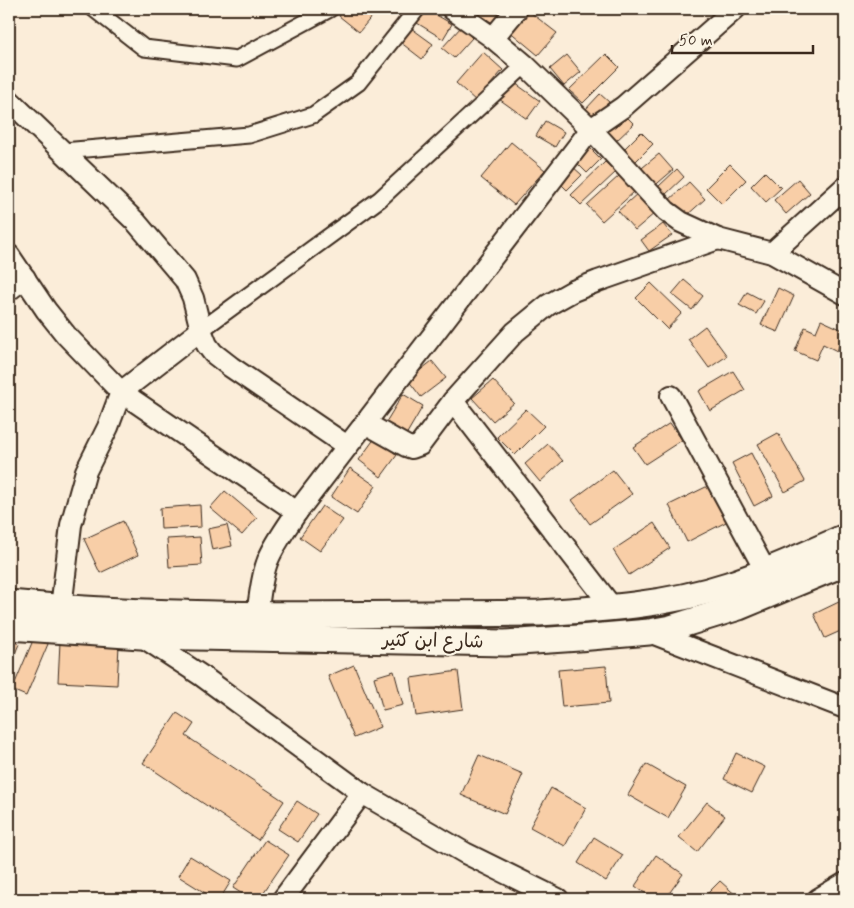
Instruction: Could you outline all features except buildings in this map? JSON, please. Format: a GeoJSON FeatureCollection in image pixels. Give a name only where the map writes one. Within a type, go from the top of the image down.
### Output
{"type":"FeatureCollection","features":[{"type":"Feature","properties":{"kind":"street"},"geometry":{"type":"LineString","coordinates":[[94,9],[144,48],[237,60],[330,9]]}},
{"type":"Feature","properties":{"kind":"street"},"geometry":{"type":"LineString","coordinates":[[63,151],[249,134],[312,115],[358,83],[417,9]]}},
{"type":"Feature","properties":{"kind":"street"},"geometry":{"type":"LineString","coordinates":[[452,9],[493,38],[525,65],[592,129],[666,211],[681,222],[718,239],[772,253],[845,294]]}},
{"type":"Feature","properties":{"kind":"street"},"geometry":{"type":"LineString","coordinates":[[493,38],[517,9]]}},
{"type":"Feature","properties":{"kind":"street"},"geometry":{"type":"LineString","coordinates":[[257,615],[264,572],[268,560],[297,512],[592,129],[623,108],[735,9]]}},
{"type":"Feature","properties":{"kind":"street"},"geometry":{"type":"LineString","coordinates":[[61,608],[70,525],[86,472],[108,427],[122,392],[200,330],[380,198],[525,65]]}},
{"type":"Feature","properties":{"kind":"street"},"geometry":{"type":"LineString","coordinates":[[9,100],[136,222],[185,280],[193,298],[200,330],[210,349],[231,368],[347,446]]}},
{"type":"Feature","properties":{"kind":"street"},"geometry":{"type":"LineString","coordinates":[[772,253],[845,187]]}},
{"type":"Feature","properties":{"kind":"street"},"geometry":{"type":"LineString","coordinates":[[364,424],[406,446],[416,447],[515,332],[548,305],[598,280],[718,239]]}},
{"type":"Feature","properties":{"kind":"street"},"geometry":{"type":"LineString","coordinates":[[9,255],[17,284],[122,392],[297,512]]}},
{"type":"Feature","properties":{"kind":"street"},"geometry":{"type":"LineString","coordinates":[[671,396],[766,572]]}},
{"type":"Feature","properties":{"kind":"street"},"geometry":{"type":"LineString","coordinates":[[454,402],[612,607]]}},
{"type":"Feature","properties":{"kind":"street","name":"شارع ابن كثير"},"geometry":{"type":"LineString","coordinates":[[9,603],[61,608],[257,615],[539,613],[641,605],[677,599],[727,586],[766,572],[845,537]]}},
{"type":"Feature","properties":{"kind":"street","name":"شارع ابن كثير"},"geometry":{"type":"LineString","coordinates":[[9,627],[141,636],[505,642],[649,632],[671,628],[739,607],[845,563]]}},
{"type":"Feature","properties":{"kind":"street"},"geometry":{"type":"LineString","coordinates":[[649,632],[845,708]]}},
{"type":"Feature","properties":{"kind":"street"},"geometry":{"type":"LineString","coordinates":[[141,636],[202,676],[362,793],[465,854],[558,899]]}},
{"type":"Feature","properties":{"kind":"street"},"geometry":{"type":"LineString","coordinates":[[284,899],[362,793]]}},
{"type":"Feature","properties":{"kind":"street"},"geometry":{"type":"LineString","coordinates":[[818,899],[845,883]]}}]}
